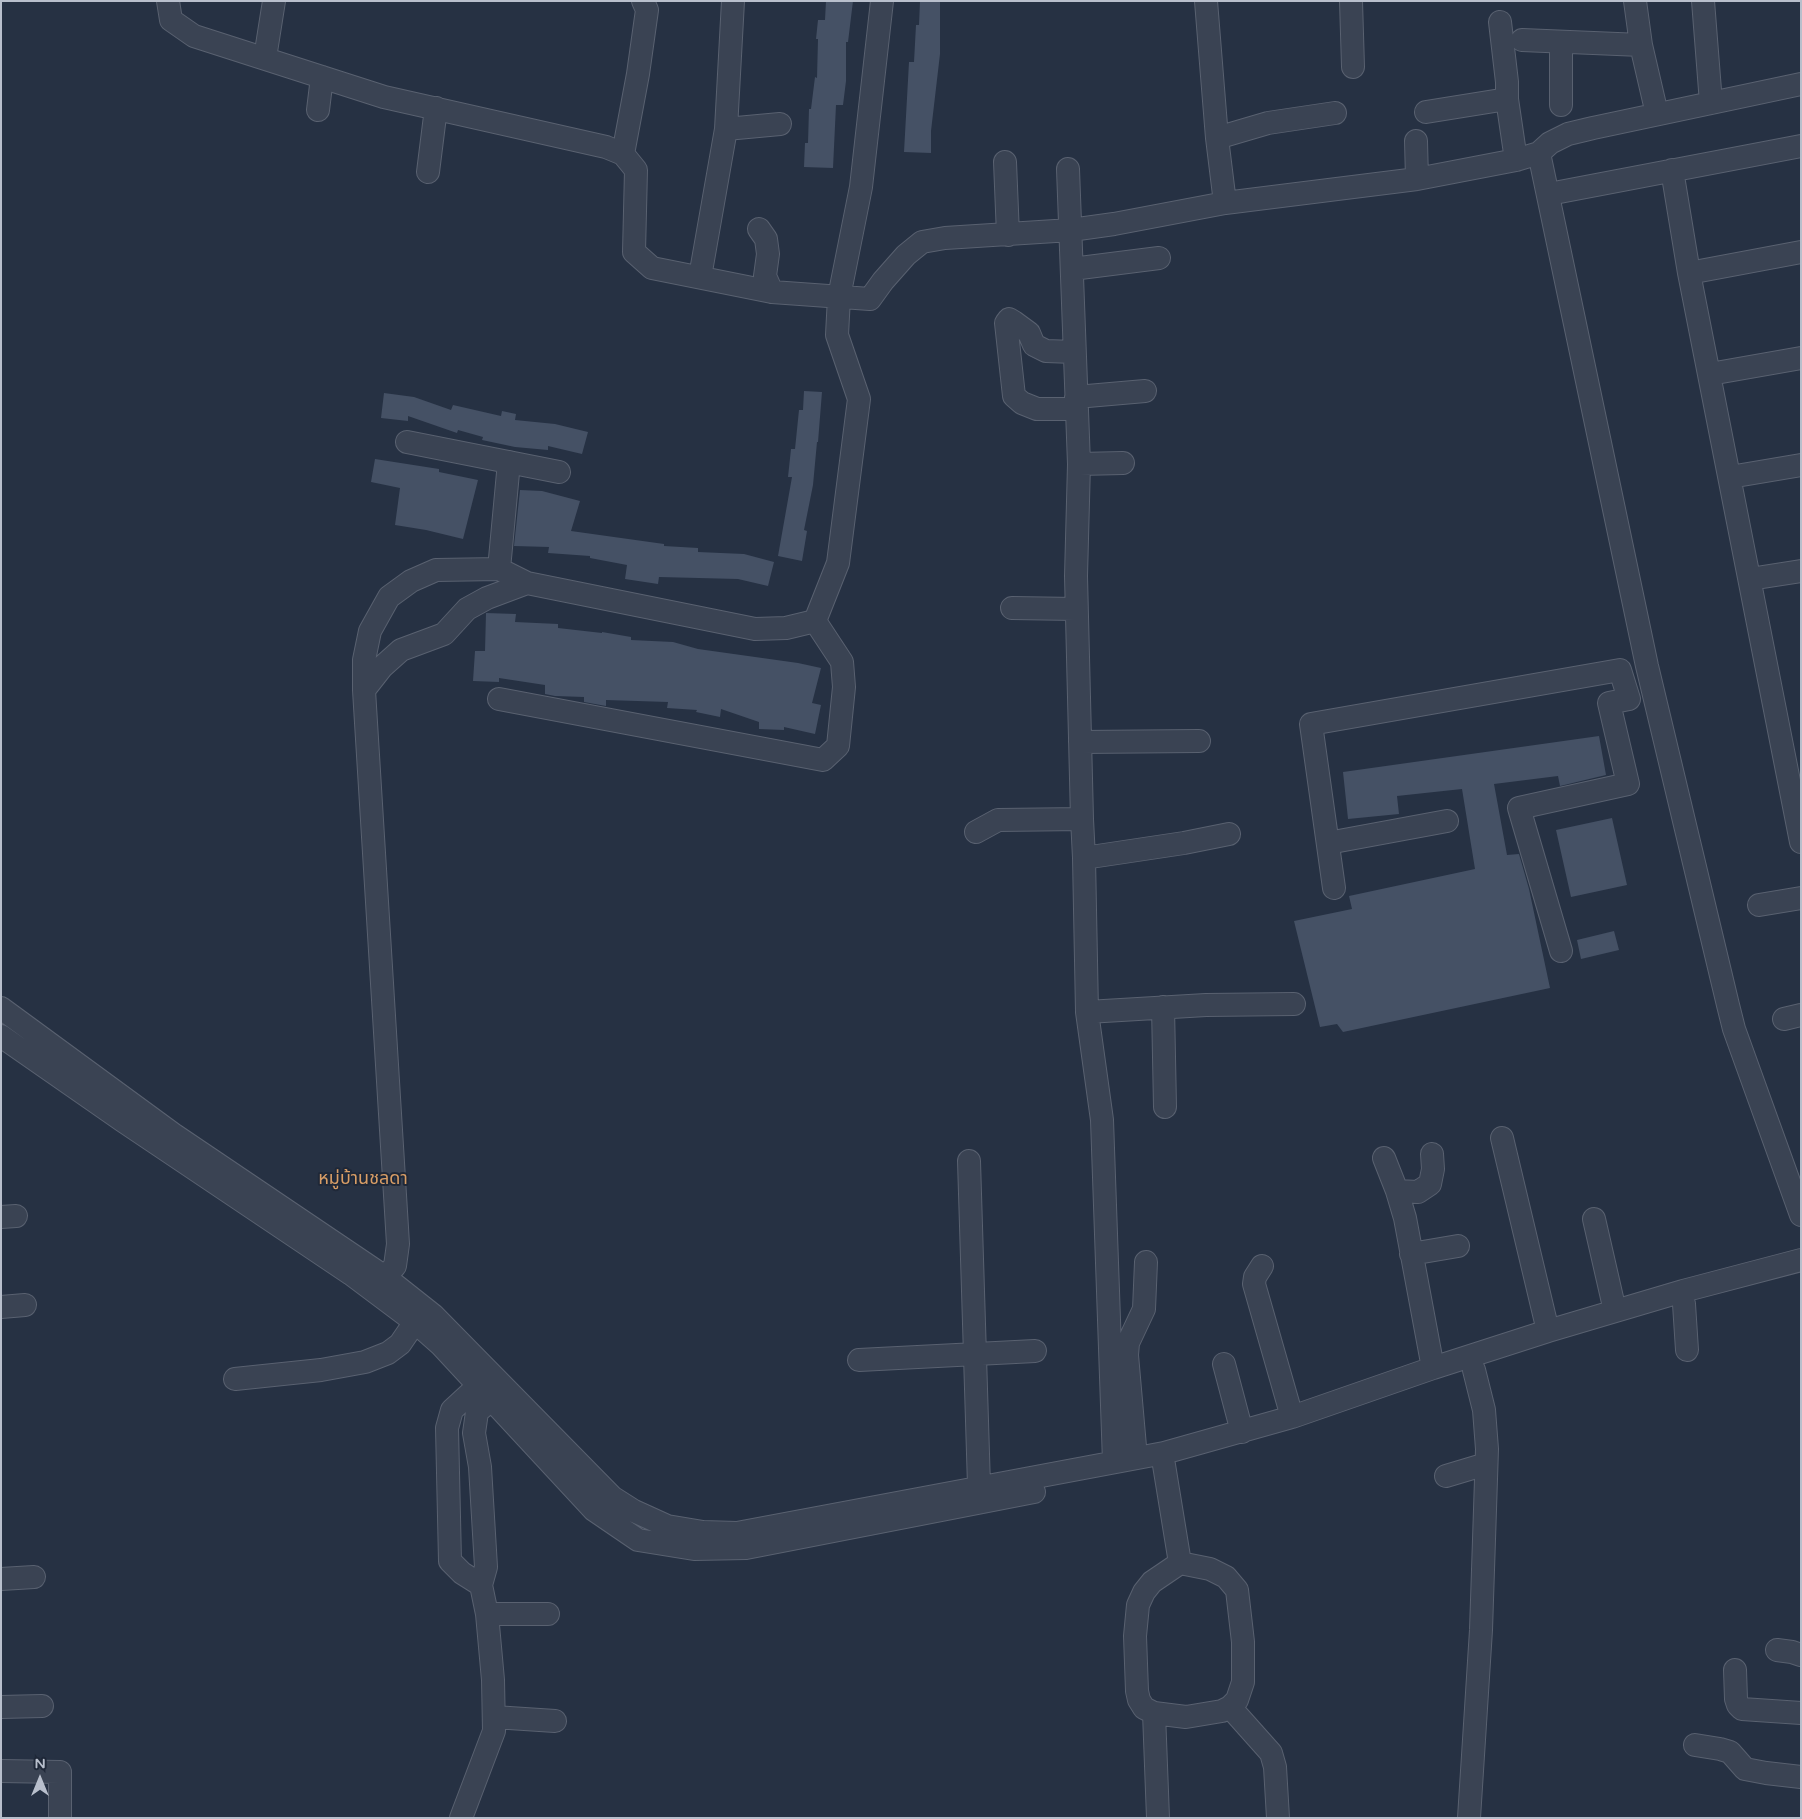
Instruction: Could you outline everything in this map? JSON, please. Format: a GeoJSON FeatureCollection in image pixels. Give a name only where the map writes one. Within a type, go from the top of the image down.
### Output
{"type":"FeatureCollection","features":[{"type":"Feature","properties":{"kind":"street"},"geometry":{"type":"LineString","coordinates":[[168,1],[171,20],[194,36],[384,97],[606,147],[623,154],[636,170],[634,252],[652,268],[772,292],[870,299],[906,255],[922,242],[945,238],[1071,230],[1114,224],[1225,203],[1417,180],[1516,160],[1540,152],[1550,143],[1568,134],[1801,84]]}},
{"type":"Feature","properties":{"kind":"street"},"geometry":{"type":"LineString","coordinates":[[265,58],[274,1]]}},
{"type":"Feature","properties":{"kind":"street"},"geometry":{"type":"LineString","coordinates":[[623,154],[638,74],[646,10],[643,1]]}},
{"type":"Feature","properties":{"kind":"street"},"geometry":{"type":"LineString","coordinates":[[700,277],[726,129],[733,1]]}},
{"type":"Feature","properties":{"kind":"street"},"geometry":{"type":"LineString","coordinates":[[815,621],[838,563],[859,399],[837,335],[839,297],[861,187],[882,1]]}},
{"type":"Feature","properties":{"kind":"street"},"geometry":{"type":"LineString","coordinates":[[1206,1],[1217,138],[1225,203]]}},
{"type":"Feature","properties":{"kind":"street"},"geometry":{"type":"LineString","coordinates":[[1351,1],[1353,67]]}},
{"type":"Feature","properties":{"kind":"street"},"geometry":{"type":"LineString","coordinates":[[1635,1],[1641,45],[1657,114]]}},
{"type":"Feature","properties":{"kind":"street"},"geometry":{"type":"LineString","coordinates":[[1703,1],[1711,103]]}},
{"type":"Feature","properties":{"kind":"street"},"geometry":{"type":"LineString","coordinates":[[1500,22],[1516,160]]}},
{"type":"Feature","properties":{"kind":"street"},"geometry":{"type":"LineString","coordinates":[[1522,40],[1641,45]]}},
{"type":"Feature","properties":{"kind":"street"},"geometry":{"type":"LineString","coordinates":[[1561,42],[1561,105]]}},
{"type":"Feature","properties":{"kind":"street"},"geometry":{"type":"LineString","coordinates":[[318,110],[322,77]]}},
{"type":"Feature","properties":{"kind":"street"},"geometry":{"type":"LineString","coordinates":[[1426,112],[1508,100]]}},
{"type":"Feature","properties":{"kind":"street"},"geometry":{"type":"LineString","coordinates":[[428,172],[436,108]]}},
{"type":"Feature","properties":{"kind":"street"},"geometry":{"type":"LineString","coordinates":[[1217,138],[1268,123],[1335,112]]}},
{"type":"Feature","properties":{"kind":"street"},"geometry":{"type":"LineString","coordinates":[[726,129],[780,124]]}},
{"type":"Feature","properties":{"kind":"street"},"geometry":{"type":"LineString","coordinates":[[1416,141],[1417,180]]}},
{"type":"Feature","properties":{"kind":"street"},"geometry":{"type":"LineString","coordinates":[[1549,194],[1801,146]]}},
{"type":"Feature","properties":{"kind":"street"},"geometry":{"type":"LineString","coordinates":[[1540,152],[1652,687],[1734,1029],[1801,1215]]}},
{"type":"Feature","properties":{"kind":"street"},"geometry":{"type":"LineString","coordinates":[[1005,162],[1008,235]]}},
{"type":"Feature","properties":{"kind":"street"},"geometry":{"type":"LineString","coordinates":[[1068,169],[1079,464],[1076,609],[1087,1012],[1102,1120],[1114,1462]]}},
{"type":"Feature","properties":{"kind":"street"},"geometry":{"type":"LineString","coordinates":[[1672,170],[1689,273],[1801,842]]}},
{"type":"Feature","properties":{"kind":"street"},"geometry":{"type":"LineString","coordinates":[[759,229],[766,239],[768,254],[765,276],[772,292]]}},
{"type":"Feature","properties":{"kind":"street"},"geometry":{"type":"LineString","coordinates":[[1689,273],[1801,252]]}},
{"type":"Feature","properties":{"kind":"street"},"geometry":{"type":"LineString","coordinates":[[1072,269],[1159,258]]}},
{"type":"Feature","properties":{"kind":"street"},"geometry":{"type":"LineString","coordinates":[[1074,352],[1046,351],[1034,346],[1029,333],[1009,319],[1006,323],[1014,396],[1022,403],[1037,409],[1145,391]]}},
{"type":"Feature","properties":{"kind":"street"},"geometry":{"type":"LineString","coordinates":[[1710,374],[1801,358]]}},
{"type":"Feature","properties":{"kind":"street"},"geometry":{"type":"LineString","coordinates":[[407,442],[559,472]]}},
{"type":"Feature","properties":{"kind":"street"},"geometry":{"type":"LineString","coordinates":[[499,568],[509,462]]}},
{"type":"Feature","properties":{"kind":"street"},"geometry":{"type":"LineString","coordinates":[[1079,464],[1123,463]]}},
{"type":"Feature","properties":{"kind":"street"},"geometry":{"type":"LineString","coordinates":[[1730,477],[1801,465]]}},
{"type":"Feature","properties":{"kind":"street"},"geometry":{"type":"LineString","coordinates":[[379,1284],[395,1266],[398,1244],[364,690],[364,660],[370,630],[389,597],[411,581],[436,570],[499,568],[527,583],[755,628],[786,628],[815,621]]}},
{"type":"Feature","properties":{"kind":"street"},"geometry":{"type":"LineString","coordinates":[[1750,579],[1801,571]]}},
{"type":"Feature","properties":{"kind":"street"},"geometry":{"type":"LineString","coordinates":[[364,690],[382,667],[402,650],[444,634],[467,609],[487,598],[527,583]]}},
{"type":"Feature","properties":{"kind":"street"},"geometry":{"type":"LineString","coordinates":[[1012,608],[1076,609]]}},
{"type":"Feature","properties":{"kind":"street"},"geometry":{"type":"LineString","coordinates":[[499,699],[824,760],[838,746],[843,679],[842,662],[815,621]]}},
{"type":"Feature","properties":{"kind":"street"},"geometry":{"type":"LineString","coordinates":[[1334,888],[1311,724],[1620,670],[1629,699],[1609,703],[1628,784],[1518,808],[1561,951]]}},
{"type":"Feature","properties":{"kind":"street"},"geometry":{"type":"LineString","coordinates":[[1627,692],[1652,687]]}},
{"type":"Feature","properties":{"kind":"street"},"geometry":{"type":"LineString","coordinates":[[1080,742],[1199,741]]}},
{"type":"Feature","properties":{"kind":"street"},"geometry":{"type":"LineString","coordinates":[[976,832],[998,820],[1082,819]]}},
{"type":"Feature","properties":{"kind":"street"},"geometry":{"type":"LineString","coordinates":[[1328,843],[1447,821]]}},
{"type":"Feature","properties":{"kind":"street"},"geometry":{"type":"LineString","coordinates":[[1084,858],[1184,843],[1229,834]]}},
{"type":"Feature","properties":{"kind":"street"},"geometry":{"type":"LineString","coordinates":[[1759,906],[1801,898]]}},
{"type":"Feature","properties":{"kind":"street"},"geometry":{"type":"LineString","coordinates":[[1087,1012],[1206,1005],[1294,1004]]}},
{"type":"Feature","properties":{"kind":"street"},"geometry":{"type":"LineString","coordinates":[[1,1008],[379,1284],[415,1322],[441,1345],[594,1510],[638,1540],[694,1549],[746,1548],[1164,1466],[1214,1452],[1684,1304],[1801,1272]]}},
{"type":"Feature","properties":{"kind":"street"},"geometry":{"type":"LineString","coordinates":[[1163,1008],[1165,1107]]}},
{"type":"Feature","properties":{"kind":"street"},"geometry":{"type":"LineString","coordinates":[[1,1036],[123,1121],[379,1284],[433,1314],[612,1497],[634,1511],[667,1526],[704,1532],[737,1533],[979,1486],[1164,1453],[1292,1417],[1433,1368],[1548,1331],[1683,1291],[1801,1260]]}},
{"type":"Feature","properties":{"kind":"street"},"geometry":{"type":"LineString","coordinates":[[1502,1138],[1548,1331]]}},
{"type":"Feature","properties":{"kind":"street"},"geometry":{"type":"LineString","coordinates":[[1397,1191],[1418,1192],[1430,1184],[1433,1168],[1432,1154]]}},
{"type":"Feature","properties":{"kind":"street"},"geometry":{"type":"LineString","coordinates":[[1384,1158],[1405,1218],[1433,1368]]}},
{"type":"Feature","properties":{"kind":"street"},"geometry":{"type":"LineString","coordinates":[[969,1161],[979,1486]]}},
{"type":"Feature","properties":{"kind":"street"},"geometry":{"type":"LineString","coordinates":[[1594,1219],[1615,1311]]}},
{"type":"Feature","properties":{"kind":"street"},"geometry":{"type":"LineString","coordinates":[[1411,1254],[1458,1246]]}},
{"type":"Feature","properties":{"kind":"street"},"geometry":{"type":"LineString","coordinates":[[1136,1458],[1127,1355],[1128,1343],[1144,1309],[1146,1262]]}},
{"type":"Feature","properties":{"kind":"street"},"geometry":{"type":"LineString","coordinates":[[1262,1266],[1255,1278],[1254,1284],[1292,1417]]}},
{"type":"Feature","properties":{"kind":"street"},"geometry":{"type":"LineString","coordinates":[[1684,1304],[1688,1350]]}},
{"type":"Feature","properties":{"kind":"street"},"geometry":{"type":"LineString","coordinates":[[1,1307],[25,1305]]}},
{"type":"Feature","properties":{"kind":"street"},"geometry":{"type":"LineString","coordinates":[[235,1379],[321,1370],[365,1362],[388,1353],[400,1344],[415,1322]]}},
{"type":"Feature","properties":{"kind":"street"},"geometry":{"type":"LineString","coordinates":[[858,1360],[1035,1351]]}},
{"type":"Feature","properties":{"kind":"street"},"geometry":{"type":"LineString","coordinates":[[1224,1364],[1242,1432]]}},
{"type":"Feature","properties":{"kind":"street"},"geometry":{"type":"LineString","coordinates":[[1470,1818],[1481,1630],[1486,1464],[1484,1410],[1474,1370]]}},
{"type":"Feature","properties":{"kind":"street"},"geometry":{"type":"LineString","coordinates":[[461,1818],[494,1731],[493,1680],[487,1614],[481,1585],[486,1568],[480,1467],[474,1433],[477,1412],[485,1393]]}},
{"type":"Feature","properties":{"kind":"street"},"geometry":{"type":"LineString","coordinates":[[481,1585],[462,1573],[450,1561],[447,1428],[452,1410],[485,1393]]}},
{"type":"Feature","properties":{"kind":"street"},"geometry":{"type":"LineString","coordinates":[[448,1444],[476,1444]]}},
{"type":"Feature","properties":{"kind":"street"},"geometry":{"type":"LineString","coordinates":[[1446,1476],[1486,1464]]}},
{"type":"Feature","properties":{"kind":"street"},"geometry":{"type":"LineString","coordinates":[[1164,1466],[1180,1562]]}},
{"type":"Feature","properties":{"kind":"street"},"geometry":{"type":"LineString","coordinates":[[1180,1562],[1210,1569],[1226,1577],[1237,1590],[1243,1642],[1243,1682],[1237,1700],[1222,1712],[1186,1717],[1154,1713],[1144,1708],[1139,1700],[1135,1636],[1138,1605],[1144,1592],[1152,1582],[1180,1562]]}},
{"type":"Feature","properties":{"kind":"street"},"geometry":{"type":"LineString","coordinates":[[1,1579],[34,1577]]}},
{"type":"Feature","properties":{"kind":"street"},"geometry":{"type":"LineString","coordinates":[[487,1614],[548,1614]]}},
{"type":"Feature","properties":{"kind":"street"},"geometry":{"type":"LineString","coordinates":[[1777,1650],[1801,1655]]}},
{"type":"Feature","properties":{"kind":"street"},"geometry":{"type":"LineString","coordinates":[[1735,1670],[1736,1699],[1742,1709],[1801,1713]]}},
{"type":"Feature","properties":{"kind":"street"},"geometry":{"type":"LineString","coordinates":[[1,1707],[42,1706]]}},
{"type":"Feature","properties":{"kind":"street"},"geometry":{"type":"LineString","coordinates":[[1230,1707],[1271,1753],[1275,1767],[1278,1818]]}},
{"type":"Feature","properties":{"kind":"street"},"geometry":{"type":"LineString","coordinates":[[1154,1713],[1158,1818]]}},
{"type":"Feature","properties":{"kind":"street"},"geometry":{"type":"LineString","coordinates":[[494,1717],[555,1721]]}},
{"type":"Feature","properties":{"kind":"street"},"geometry":{"type":"LineString","coordinates":[[1695,1745],[1720,1748],[1730,1752],[1746,1768],[1766,1774],[1801,1777]]}},
{"type":"Feature","properties":{"kind":"street"},"geometry":{"type":"LineString","coordinates":[[1,1771],[60,1772],[60,1818]]}},
{"type":"Feature","properties":{"kind":"building"},"geometry":{"type":"Polygon","coordinates":[[[826,1],[853,1],[848,42],[846,42],[846,81],[843,105],[836,105],[833,168],[804,167],[805,143],[808,143],[809,109],[811,109],[815,77],[817,78],[818,39],[816,39],[818,20],[825,20],[826,1]]]}},
{"type":"Feature","properties":{"kind":"building"},"geometry":{"type":"Polygon","coordinates":[[[920,1],[940,1],[940,54],[931,131],[931,153],[904,152],[909,62],[914,62],[916,25],[919,25],[920,1]]]}},
{"type":"Feature","properties":{"kind":"building"},"geometry":{"type":"Polygon","coordinates":[[[804,391],[822,392],[813,485],[804,530],[807,531],[802,561],[778,556],[792,477],[788,477],[791,449],[795,449],[799,410],[803,410],[804,391]]]}},
{"type":"Feature","properties":{"kind":"building"},"geometry":{"type":"Polygon","coordinates":[[[384,393],[414,397],[451,410],[453,405],[501,416],[502,411],[516,414],[515,420],[555,424],[588,432],[582,454],[548,446],[548,450],[515,447],[482,440],[483,437],[458,430],[457,433],[408,416],[408,421],[381,418],[384,393]]]}},
{"type":"Feature","properties":{"kind":"building"},"geometry":{"type":"Polygon","coordinates":[[[375,459],[439,469],[439,472],[478,480],[463,539],[395,525],[400,488],[371,482],[375,459]]]}},
{"type":"Feature","properties":{"kind":"building"},"geometry":{"type":"Polygon","coordinates":[[[520,490],[542,491],[580,501],[571,531],[664,544],[664,546],[698,548],[698,552],[744,554],[774,562],[768,586],[738,579],[659,577],[658,584],[625,579],[627,565],[590,558],[590,556],[548,553],[549,547],[514,546],[520,490]]]}},
{"type":"Feature","properties":{"kind":"building"},"geometry":{"type":"Polygon","coordinates":[[[486,613],[516,614],[515,622],[558,624],[558,628],[602,632],[631,637],[631,640],[673,642],[698,649],[821,668],[812,703],[821,705],[815,734],[784,727],[784,730],[759,729],[759,722],[721,709],[720,717],[696,712],[697,710],[667,708],[668,702],[606,700],[606,706],[584,702],[584,697],[545,694],[545,685],[499,678],[499,682],[473,681],[475,651],[485,651],[486,613]]]}},
{"type":"Feature","properties":{"kind":"building"},"geometry":{"type":"Polygon","coordinates":[[[1599,736],[1606,775],[1560,786],[1558,776],[1494,784],[1507,855],[1519,854],[1529,889],[1550,988],[1343,1032],[1337,1024],[1320,1027],[1294,921],[1352,909],[1349,896],[1475,869],[1462,789],[1397,796],[1399,814],[1348,819],[1343,772],[1599,736]]]}},
{"type":"Feature","properties":{"kind":"building"},"geometry":{"type":"Polygon","coordinates":[[[1612,818],[1627,885],[1571,897],[1556,830],[1612,818]]]}},
{"type":"Feature","properties":{"kind":"building"},"geometry":{"type":"Polygon","coordinates":[[[1614,931],[1619,950],[1581,959],[1577,940],[1614,931]]]}},
{"type":"Feature","properties":{"kind":"district","name":"หมู่บ้านชลดา"},"geometry":{"type":"Point","coordinates":[363,1179]}}]}
